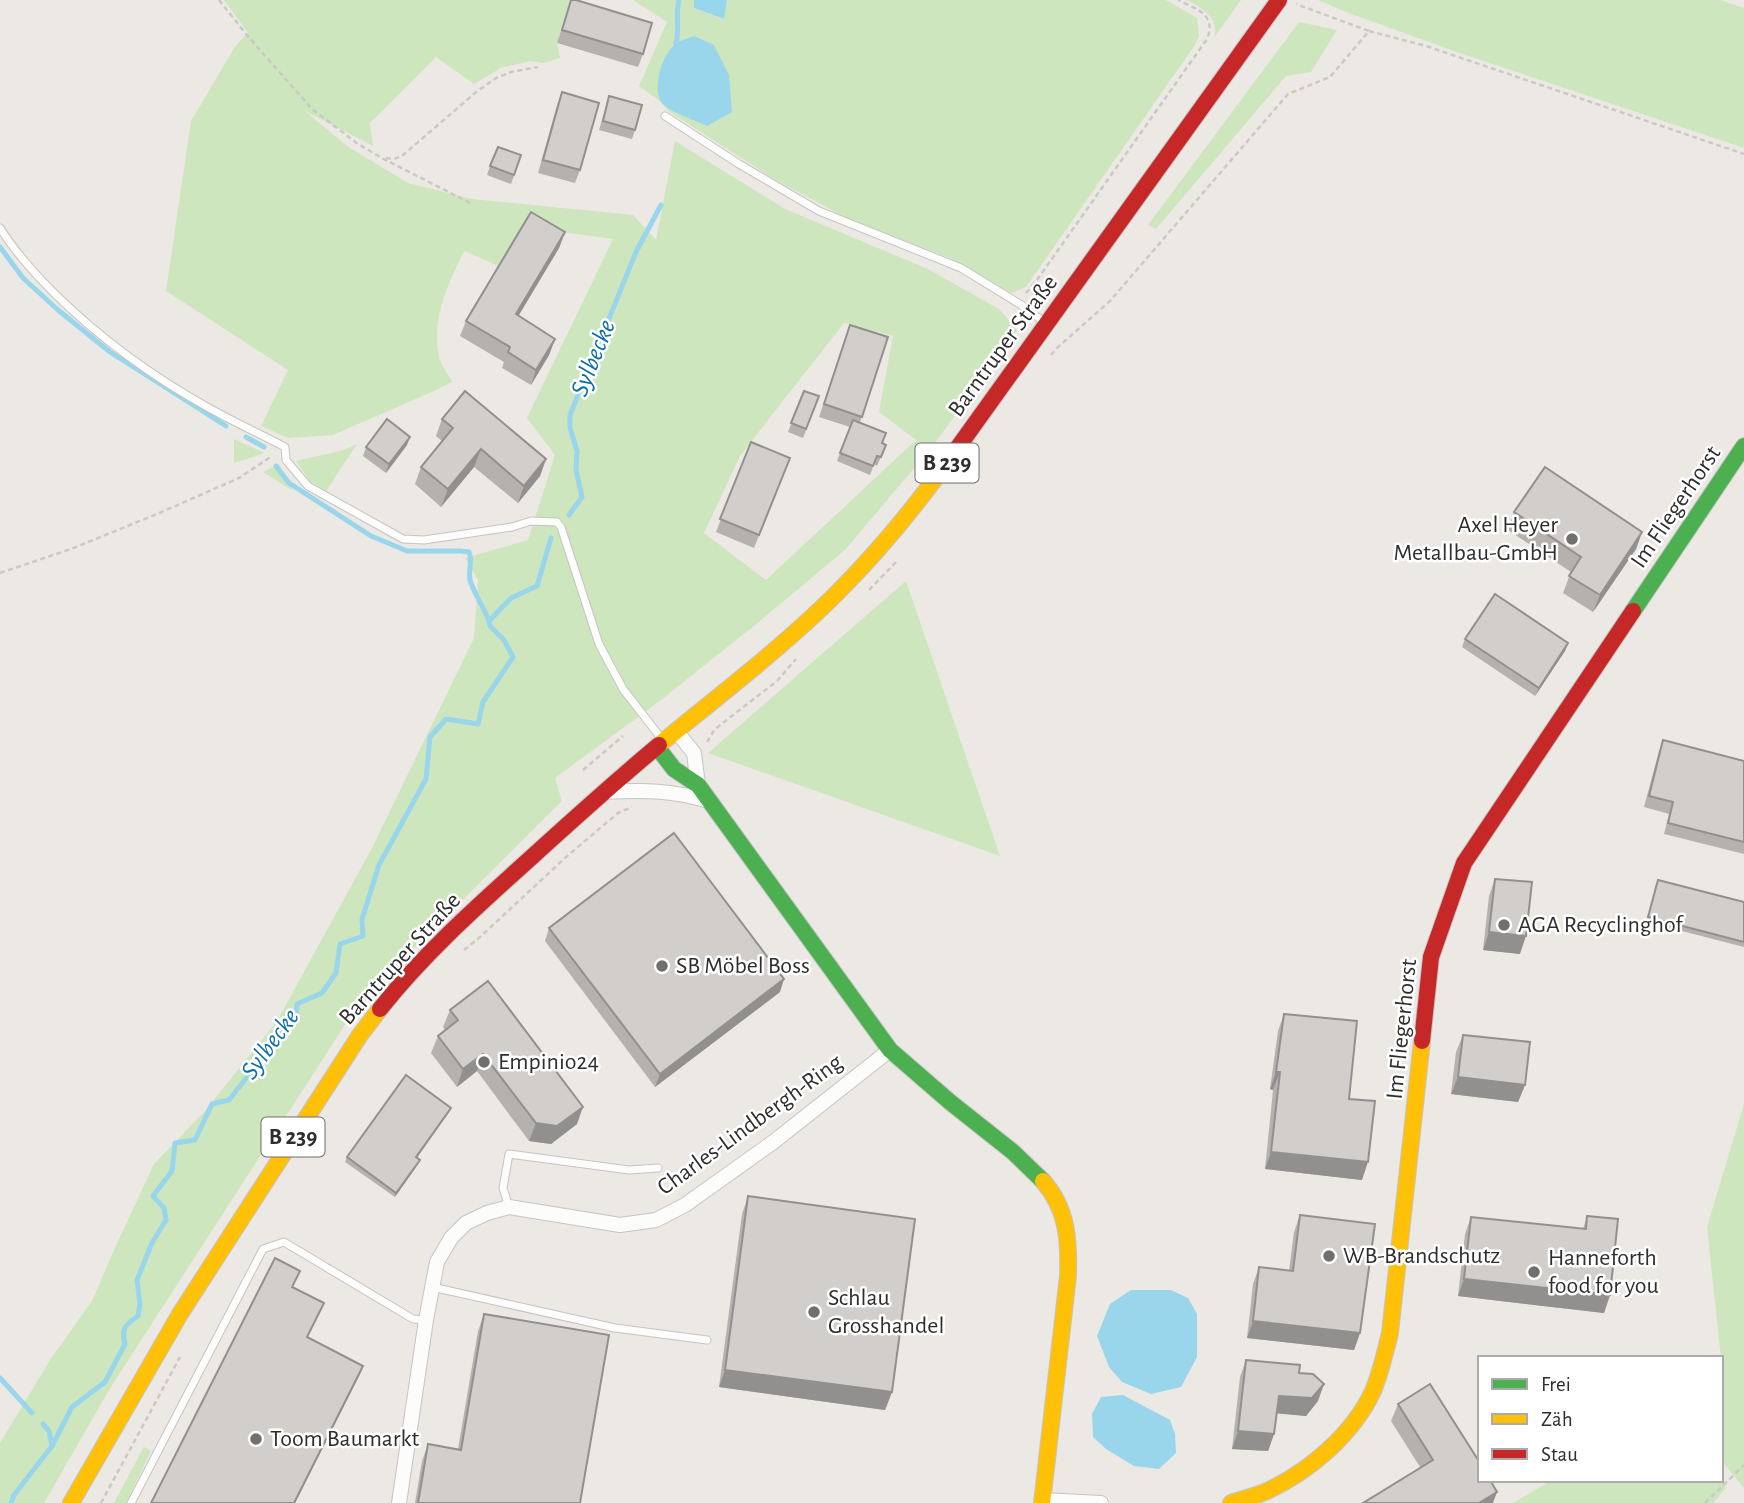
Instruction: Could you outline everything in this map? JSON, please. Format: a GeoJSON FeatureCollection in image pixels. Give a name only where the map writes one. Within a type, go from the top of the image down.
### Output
{"type":"FeatureCollection","features":[{"type":"Feature","properties":{"kind":"street","name":"Barntruper Straße"},"geometry":{"type":"LineString","coordinates":[[71,1503],[180,1314],[360,1035],[385,1003],[483,901],[603,792],[739,680],[826,603],[881,546],[948,462],[1046,323],[1287,2]]}},
{"type":"Feature","properties":{"kind":"street","name":"Im Fliegerhorst"},"geometry":{"type":"LineString","coordinates":[[1231,1503],[1267,1491],[1296,1475],[1345,1433],[1370,1396],[1390,1333],[1431,957],[1464,863],[1744,446]]}},
{"type":"Feature","properties":{"kind":"street"},"geometry":{"type":"LineString","coordinates":[[676,731],[694,753],[698,785]]}},
{"type":"Feature","properties":{"kind":"street"},"geometry":{"type":"LineString","coordinates":[[660,744],[674,769],[698,785],[890,1050],[1013,1152],[1048,1188],[1064,1219],[1069,1244],[1068,1276],[1042,1501],[1101,1503]]}},
{"type":"Feature","properties":{"kind":"street"},"geometry":{"type":"LineString","coordinates":[[603,792],[655,790],[709,801]]}},
{"type":"Feature","properties":{"kind":"street","name":"Charles-Lindbergh-Ring"},"geometry":{"type":"LineString","coordinates":[[399,1503],[431,1287],[437,1262],[450,1238],[466,1223],[509,1207],[620,1225],[656,1220],[685,1205],[772,1143],[890,1050]]}},
{"type":"Feature","properties":{"kind":"lane"},"geometry":{"type":"LineString","coordinates":[[664,116],[819,211],[961,268],[1046,323]]}},
{"type":"Feature","properties":{"kind":"lane"},"geometry":{"type":"LineString","coordinates":[[0,228],[38,277],[81,319],[150,372],[208,408],[285,447],[286,460],[308,486],[403,539],[424,540],[479,533],[531,521],[557,522],[561,527],[598,645],[623,689],[660,744]]}},
{"type":"Feature","properties":{"kind":"lane"},"geometry":{"type":"LineString","coordinates":[[509,1207],[503,1188],[509,1154],[629,1170],[658,1168]]}},
{"type":"Feature","properties":{"kind":"lane"},"geometry":{"type":"LineString","coordinates":[[131,1503],[263,1249],[284,1242],[413,1319],[426,1320]]}},
{"type":"Feature","properties":{"kind":"lane"},"geometry":{"type":"LineString","coordinates":[[431,1287],[615,1328],[708,1340]]}},
{"type":"Feature","properties":{"kind":"path"},"geometry":{"type":"LineString","coordinates":[[219,0],[312,109],[358,144],[470,203]]}},
{"type":"Feature","properties":{"kind":"path"},"geometry":{"type":"LineString","coordinates":[[1023,306],[1023,298],[1207,39],[1210,32],[1207,16],[1178,0]]}},
{"type":"Feature","properties":{"kind":"path"},"geometry":{"type":"LineString","coordinates":[[1287,2],[1369,31],[1426,46],[1744,155]]}},
{"type":"Feature","properties":{"kind":"path"},"geometry":{"type":"LineString","coordinates":[[1079,329],[1110,301],[1288,94],[1330,77],[1369,31]]}},
{"type":"Feature","properties":{"kind":"path"},"geometry":{"type":"LineString","coordinates":[[382,158],[394,159],[402,156],[496,78],[538,67]]}},
{"type":"Feature","properties":{"kind":"path"},"geometry":{"type":"LineString","coordinates":[[0,573],[71,549],[239,478],[285,447]]}},
{"type":"Feature","properties":{"kind":"path"},"geometry":{"type":"LineString","coordinates":[[583,770],[623,736]]}},
{"type":"Feature","properties":{"kind":"path"},"geometry":{"type":"LineString","coordinates":[[462,952],[566,857],[618,813],[635,805]]}},
{"type":"Feature","properties":{"kind":"path"},"geometry":{"type":"LineString","coordinates":[[101,1503],[184,1348]]}},
{"type":"Feature","properties":{"kind":"path"},"geometry":{"type":"LineString","coordinates":[[1705,1503],[1744,1465]]}},
{"type":"Feature","properties":{"kind":"green space"},"geometry":{"type":"Polygon","coordinates":[[[224,0],[570,0],[557,43],[560,58],[544,63],[530,61],[501,68],[474,84],[436,57],[370,123],[373,146],[305,111],[347,146],[408,183],[472,199],[633,215],[656,240],[675,141],[785,209],[928,269],[999,309],[1017,330],[932,447],[845,550],[661,700],[555,778],[562,801],[359,1003],[109,1390],[44,1503],[0,1503],[0,1443],[50,1360],[92,1301],[154,1164],[204,1112],[277,1021],[372,848],[474,638],[478,580],[465,558],[528,540],[555,455],[527,418],[613,239],[526,227],[501,267],[464,251],[442,302],[437,329],[439,357],[452,382],[333,435],[288,438],[261,426],[288,370],[166,291],[191,121],[236,45],[248,33],[224,0]],[[844,323],[740,456],[704,533],[766,580],[916,440],[879,412],[893,336],[844,323]]]}},
{"type":"Feature","properties":{"kind":"green space"},"geometry":{"type":"Polygon","coordinates":[[[633,0],[694,0],[694,8],[723,19],[727,0],[1166,0],[1197,18],[1199,36],[1026,287],[1011,293],[950,258],[849,219],[774,179],[668,111],[661,102],[639,86],[667,22],[633,0]]]}},
{"type":"Feature","properties":{"kind":"green space"},"geometry":{"type":"Polygon","coordinates":[[[1186,0],[1241,0],[1214,38],[1212,19],[1186,0]]]}},
{"type":"Feature","properties":{"kind":"green space"},"geometry":{"type":"Polygon","coordinates":[[[1318,0],[1720,0],[1744,8],[1744,148],[1454,51],[1318,0]]]}},
{"type":"Feature","properties":{"kind":"green space"},"geometry":{"type":"Polygon","coordinates":[[[1299,22],[1337,30],[1311,72],[1286,76],[1156,229],[1148,225],[1299,22]]]}},
{"type":"Feature","properties":{"kind":"green space"},"geometry":{"type":"Polygon","coordinates":[[[234,439],[265,453],[234,463],[234,439]]]}},
{"type":"Feature","properties":{"kind":"green space"},"geometry":{"type":"Polygon","coordinates":[[[357,444],[326,491],[310,481],[296,461],[340,451],[357,444]]]}},
{"type":"Feature","properties":{"kind":"green space"},"geometry":{"type":"Polygon","coordinates":[[[279,464],[293,491],[263,472],[279,464]]]}},
{"type":"Feature","properties":{"kind":"green space"},"geometry":{"type":"Polygon","coordinates":[[[906,581],[1000,856],[708,753],[906,581]]]}},
{"type":"Feature","properties":{"kind":"green space"},"geometry":{"type":"Polygon","coordinates":[[[1744,1104],[1744,1488],[1723,1462],[1723,1356],[1721,1356],[1707,1227],[1744,1104]]]}},
{"type":"Feature","properties":{"kind":"green space"},"geometry":{"type":"Polygon","coordinates":[[[144,1447],[151,1451],[126,1503],[114,1503],[144,1447]]]}},
{"type":"Feature","properties":{"kind":"green space"},"geometry":{"type":"Polygon","coordinates":[[[1549,1482],[1722,1482],[1726,1488],[1713,1503],[1513,1503],[1549,1482]]]}},
{"type":"Feature","properties":{"kind":"water"},"geometry":{"type":"Polygon","coordinates":[[[694,0],[727,0],[724,19],[694,8],[694,0]]]}},
{"type":"Feature","properties":{"kind":"water"},"geometry":{"type":"Polygon","coordinates":[[[694,36],[714,45],[729,75],[732,112],[707,126],[666,107],[659,96],[658,79],[663,61],[678,42],[694,36]]]}},
{"type":"Feature","properties":{"kind":"water"},"geometry":{"type":"Polygon","coordinates":[[[1131,1290],[1171,1290],[1188,1298],[1197,1314],[1197,1357],[1181,1387],[1151,1394],[1122,1382],[1109,1367],[1097,1336],[1110,1304],[1131,1290]]]}},
{"type":"Feature","properties":{"kind":"water"},"geometry":{"type":"Polygon","coordinates":[[[1123,1395],[1170,1420],[1175,1434],[1176,1453],[1159,1469],[1134,1466],[1106,1449],[1093,1437],[1092,1414],[1101,1397],[1123,1395]]]}},
{"type":"Feature","properties":{"kind":"building"},"geometry":{"type":"Polygon","coordinates":[[[571,0],[652,23],[643,54],[562,30],[571,0]]]}},
{"type":"Feature","properties":{"kind":"building"},"geometry":{"type":"Polygon","coordinates":[[[562,92],[599,103],[580,170],[543,160],[562,92]]]}},
{"type":"Feature","properties":{"kind":"building"},"geometry":{"type":"Polygon","coordinates":[[[609,96],[642,105],[635,130],[603,121],[609,96]]]}},
{"type":"Feature","properties":{"kind":"building"},"geometry":{"type":"Polygon","coordinates":[[[498,147],[521,155],[514,175],[490,166],[498,147]]]}},
{"type":"Feature","properties":{"kind":"building"},"geometry":{"type":"Polygon","coordinates":[[[531,212],[565,232],[516,314],[555,339],[536,370],[508,352],[510,347],[466,321],[531,212]]]}},
{"type":"Feature","properties":{"kind":"building"},"geometry":{"type":"Polygon","coordinates":[[[850,325],[888,337],[862,417],[824,404],[850,325]]]}},
{"type":"Feature","properties":{"kind":"building"},"geometry":{"type":"Polygon","coordinates":[[[465,391],[546,459],[524,486],[481,449],[448,489],[421,467],[453,428],[442,419],[465,391]]]}},
{"type":"Feature","properties":{"kind":"building"},"geometry":{"type":"Polygon","coordinates":[[[804,391],[819,396],[806,429],[791,423],[804,391]]]}},
{"type":"Feature","properties":{"kind":"building"},"geometry":{"type":"Polygon","coordinates":[[[387,419],[410,437],[389,464],[366,447],[387,419]]]}},
{"type":"Feature","properties":{"kind":"building"},"geometry":{"type":"Polygon","coordinates":[[[853,420],[886,433],[882,443],[886,445],[873,466],[840,453],[853,420]]]}},
{"type":"Feature","properties":{"kind":"building"},"geometry":{"type":"Polygon","coordinates":[[[751,442],[790,458],[759,535],[720,519],[751,442]]]}},
{"type":"Feature","properties":{"kind":"building","name":"Axel Heyer Metallbau-GmbH"},"geometry":{"type":"Polygon","coordinates":[[[1545,467],[1642,532],[1600,595],[1569,576],[1581,557],[1514,512],[1545,467]]]}},
{"type":"Feature","properties":{"kind":"building"},"geometry":{"type":"Polygon","coordinates":[[[1495,594],[1568,643],[1539,688],[1465,639],[1495,594]]]}},
{"type":"Feature","properties":{"kind":"building"},"geometry":{"type":"Polygon","coordinates":[[[1663,740],[1744,761],[1744,842],[1668,823],[1673,802],[1649,796],[1663,740]]]}},
{"type":"Feature","properties":{"kind":"building","name":"SB Möbel Boss"},"geometry":{"type":"Polygon","coordinates":[[[674,833],[784,979],[660,1074],[549,928],[674,833]]]}},
{"type":"Feature","properties":{"kind":"building"},"geometry":{"type":"Polygon","coordinates":[[[1495,879],[1532,882],[1526,936],[1489,932],[1495,879]]]}},
{"type":"Feature","properties":{"kind":"building"},"geometry":{"type":"Polygon","coordinates":[[[1658,880],[1744,902],[1744,942],[1648,917],[1658,880]]]}},
{"type":"Feature","properties":{"kind":"building","name":"Empinio24"},"geometry":{"type":"Polygon","coordinates":[[[488,981],[583,1107],[557,1126],[536,1123],[483,1054],[463,1069],[438,1036],[458,1020],[450,1010],[488,981]]]}},
{"type":"Feature","properties":{"kind":"building"},"geometry":{"type":"Polygon","coordinates":[[[1284,1014],[1357,1021],[1349,1099],[1375,1101],[1368,1162],[1271,1152],[1280,1072],[1276,1072],[1284,1014]]]}},
{"type":"Feature","properties":{"kind":"building"},"geometry":{"type":"Polygon","coordinates":[[[1463,1035],[1530,1042],[1525,1085],[1458,1077],[1463,1035]]]}},
{"type":"Feature","properties":{"kind":"building"},"geometry":{"type":"Polygon","coordinates":[[[406,1075],[451,1108],[416,1157],[420,1160],[396,1193],[347,1157],[406,1075]]]}},
{"type":"Feature","properties":{"kind":"building","name":"Schlau Grosshandel"},"geometry":{"type":"Polygon","coordinates":[[[748,1196],[915,1219],[892,1392],[725,1370],[748,1196]]]}},
{"type":"Feature","properties":{"kind":"building"},"geometry":{"type":"Polygon","coordinates":[[[1300,1215],[1375,1224],[1360,1333],[1253,1321],[1259,1267],[1293,1271],[1300,1215]]]}},
{"type":"Feature","properties":{"kind":"building","name":"Hanneforth food for you"},"geometry":{"type":"Polygon","coordinates":[[[1587,1216],[1618,1219],[1610,1295],[1464,1279],[1471,1217],[1586,1229],[1587,1216]]]}},
{"type":"Feature","properties":{"kind":"building","name":"Toom Baumarkt"},"geometry":{"type":"Polygon","coordinates":[[[275,1258],[300,1271],[292,1287],[324,1303],[307,1337],[363,1366],[294,1503],[151,1503],[275,1258]]]}},
{"type":"Feature","properties":{"kind":"building"},"geometry":{"type":"Polygon","coordinates":[[[484,1314],[609,1335],[580,1503],[418,1503],[428,1444],[461,1450],[484,1314]]]}},
{"type":"Feature","properties":{"kind":"building"},"geometry":{"type":"Polygon","coordinates":[[[1246,1360],[1300,1365],[1299,1373],[1313,1374],[1324,1384],[1312,1398],[1279,1396],[1274,1434],[1238,1431],[1246,1360]]]}},
{"type":"Feature","properties":{"kind":"building"},"geometry":{"type":"Polygon","coordinates":[[[1430,1384],[1478,1460],[1478,1482],[1491,1482],[1497,1492],[1479,1503],[1363,1503],[1433,1460],[1398,1404],[1430,1384]]]}},
{"type":"Feature","properties":{"kind":"waterway","name":"Sylbecke"},"geometry":{"type":"LineString","coordinates":[[676,43],[679,0]]}},
{"type":"Feature","properties":{"kind":"waterway","name":"Sylbecke"},"geometry":{"type":"LineString","coordinates":[[569,515],[582,497],[570,415],[636,252],[661,205]]}},
{"type":"Feature","properties":{"kind":"waterway"},"geometry":{"type":"LineString","coordinates":[[0,247],[23,278],[110,352],[226,426]]}},
{"type":"Feature","properties":{"kind":"waterway"},"geometry":{"type":"LineString","coordinates":[[246,437],[264,447]]}},
{"type":"Feature","properties":{"kind":"waterway"},"geometry":{"type":"LineString","coordinates":[[276,466],[289,483],[371,536],[407,551],[469,552],[470,580],[489,621]]}},
{"type":"Feature","properties":{"kind":"waterway","name":"Sylbecke"},"geometry":{"type":"LineString","coordinates":[[11,1503],[14,1495],[52,1446],[72,1407],[105,1382],[125,1344],[125,1327],[138,1316],[140,1304],[137,1280],[152,1243],[166,1220],[164,1208],[153,1196],[172,1171],[175,1143],[195,1140],[212,1104],[229,1100],[277,1039],[283,1024],[296,1017],[297,1004],[322,993],[336,973],[340,944],[363,936],[362,919],[379,865],[426,779],[430,737],[446,719],[478,724],[483,702],[513,657],[489,621],[511,598],[537,586],[551,538]]}},
{"type":"Feature","properties":{"kind":"waterway"},"geometry":{"type":"LineString","coordinates":[[0,1378],[32,1413]]}},
{"type":"Feature","properties":{"kind":"waterway"},"geometry":{"type":"LineString","coordinates":[[43,1424],[49,1431],[52,1446]]}},
{"type":"Feature","properties":{"kind":"traffic: fast"},"geometry":{"type":"LineString","coordinates":[[1633,611],[1744,446]]}},
{"type":"Feature","properties":{"kind":"traffic: fast"},"geometry":{"type":"LineString","coordinates":[[657,747],[674,769],[698,785],[890,1050],[1013,1152],[1043,1181]]}},
{"type":"Feature","properties":{"kind":"traffic: slow"},"geometry":{"type":"LineString","coordinates":[[659,745],[772,652],[837,593],[899,524],[956,450]]}},
{"type":"Feature","properties":{"kind":"traffic: slow"},"geometry":{"type":"LineString","coordinates":[[71,1503],[180,1314],[360,1035],[380,1009]]}},
{"type":"Feature","properties":{"kind":"traffic: slow"},"geometry":{"type":"LineString","coordinates":[[1231,1503],[1267,1491],[1314,1462],[1329,1450],[1354,1422],[1373,1391],[1390,1333],[1422,1041]]}},
{"type":"Feature","properties":{"kind":"traffic: slow"},"geometry":{"type":"LineString","coordinates":[[1042,1503],[1068,1276],[1065,1226],[1058,1203],[1043,1181]]}},
{"type":"Feature","properties":{"kind":"traffic: jam"},"geometry":{"type":"LineString","coordinates":[[956,450],[1279,0]]}},
{"type":"Feature","properties":{"kind":"traffic: jam"},"geometry":{"type":"LineString","coordinates":[[1422,1041],[1431,957],[1464,863],[1633,611]]}},
{"type":"Feature","properties":{"kind":"traffic: jam"},"geometry":{"type":"LineString","coordinates":[[380,1009],[413,970],[467,916],[659,745]]}},
{"type":"Feature","properties":{"kind":"place","name":"Axel Heyer Metallbau-GmbH"},"geometry":{"type":"Point","coordinates":[1572,539]}},
{"type":"Feature","properties":{"kind":"place","name":"AGA Recyclinghof"},"geometry":{"type":"Point","coordinates":[1504,925]}},
{"type":"Feature","properties":{"kind":"place","name":"SB Möbel Boss"},"geometry":{"type":"Point","coordinates":[662,966]}},
{"type":"Feature","properties":{"kind":"place","name":"Empinio24"},"geometry":{"type":"Point","coordinates":[484,1062]}},
{"type":"Feature","properties":{"kind":"place","name":"WB-Brandschutz"},"geometry":{"type":"Point","coordinates":[1329,1256]}},
{"type":"Feature","properties":{"kind":"place","name":"Hanneforth food for you"},"geometry":{"type":"Point","coordinates":[1534,1272]}},
{"type":"Feature","properties":{"kind":"place","name":"Schlau Grosshandel"},"geometry":{"type":"Point","coordinates":[814,1312]}},
{"type":"Feature","properties":{"kind":"place","name":"Toom Baumarkt"},"geometry":{"type":"Point","coordinates":[256,1439]}}]}
